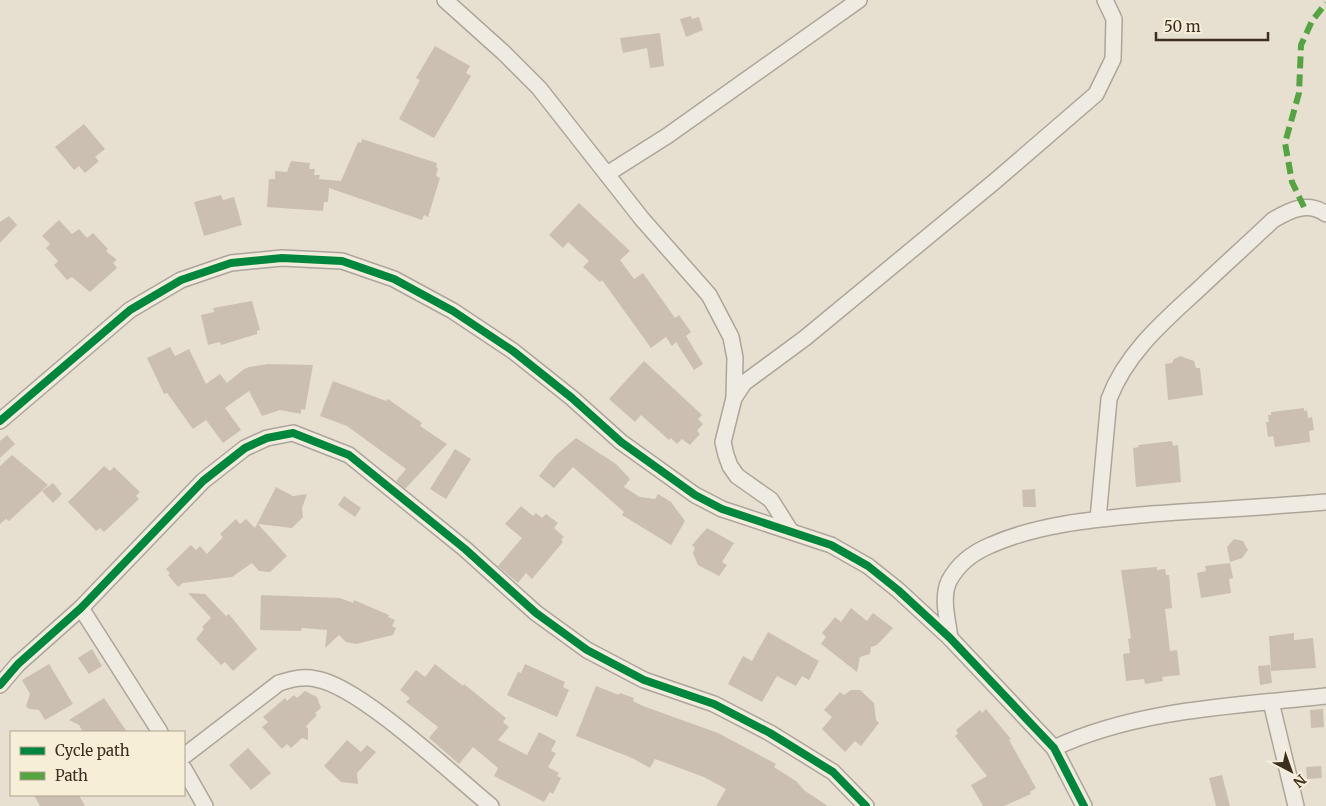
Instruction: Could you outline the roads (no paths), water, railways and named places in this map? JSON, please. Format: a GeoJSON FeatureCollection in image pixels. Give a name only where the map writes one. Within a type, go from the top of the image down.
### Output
{"type":"FeatureCollection","features":[{"type":"Feature","properties":{"kind":"street"},"geometry":{"type":"LineString","coordinates":[[445,0],[504,53],[539,88],[642,220],[709,295],[732,337],[735,358],[734,398],[723,442],[730,466],[737,476],[771,500],[790,530]]}},
{"type":"Feature","properties":{"kind":"street"},"geometry":{"type":"LineString","coordinates":[[607,174],[667,136],[859,0]]}},
{"type":"Feature","properties":{"kind":"street"},"geometry":{"type":"LineString","coordinates":[[734,398],[744,383],[835,313],[994,182],[1096,94],[1113,58],[1114,19],[1105,0]]}},
{"type":"Feature","properties":{"kind":"street"},"geometry":{"type":"LineString","coordinates":[[1098,519],[1109,399],[1114,384],[1126,365],[1157,328],[1273,220],[1291,209],[1304,207],[1318,208],[1326,214]]}},
{"type":"Feature","properties":{"kind":"street"},"geometry":{"type":"LineString","coordinates":[[0,421],[130,310],[181,280],[231,263],[282,258],[342,261],[394,279],[453,311],[512,351],[572,398],[621,442],[695,495],[722,509],[831,544],[868,566],[898,590],[950,638],[1054,748],[1084,806]]}},
{"type":"Feature","properties":{"kind":"street"},"geometry":{"type":"LineString","coordinates":[[0,685],[18,664],[81,608],[203,481],[245,448],[267,438],[292,433],[349,455],[465,549],[536,613],[587,650],[644,680],[714,704],[770,733],[834,772],[866,806]]}},
{"type":"Feature","properties":{"kind":"street"},"geometry":{"type":"LineString","coordinates":[[950,638],[946,605],[949,582],[964,560],[990,545],[1011,537],[1058,525],[1098,519],[1326,502]]}},
{"type":"Feature","properties":{"kind":"street"},"geometry":{"type":"LineString","coordinates":[[81,608],[159,731]]}},
{"type":"Feature","properties":{"kind":"street"},"geometry":{"type":"LineString","coordinates":[[185,755],[279,683],[297,678],[318,679],[338,687],[374,710],[490,806]]}},
{"type":"Feature","properties":{"kind":"street"},"geometry":{"type":"LineString","coordinates":[[1054,748],[1079,737],[1116,725],[1190,711],[1326,696]]}},
{"type":"Feature","properties":{"kind":"street"},"geometry":{"type":"LineString","coordinates":[[1271,702],[1296,806]]}},
{"type":"Feature","properties":{"kind":"street"},"geometry":{"type":"LineString","coordinates":[[185,772],[205,806]]}}]}
